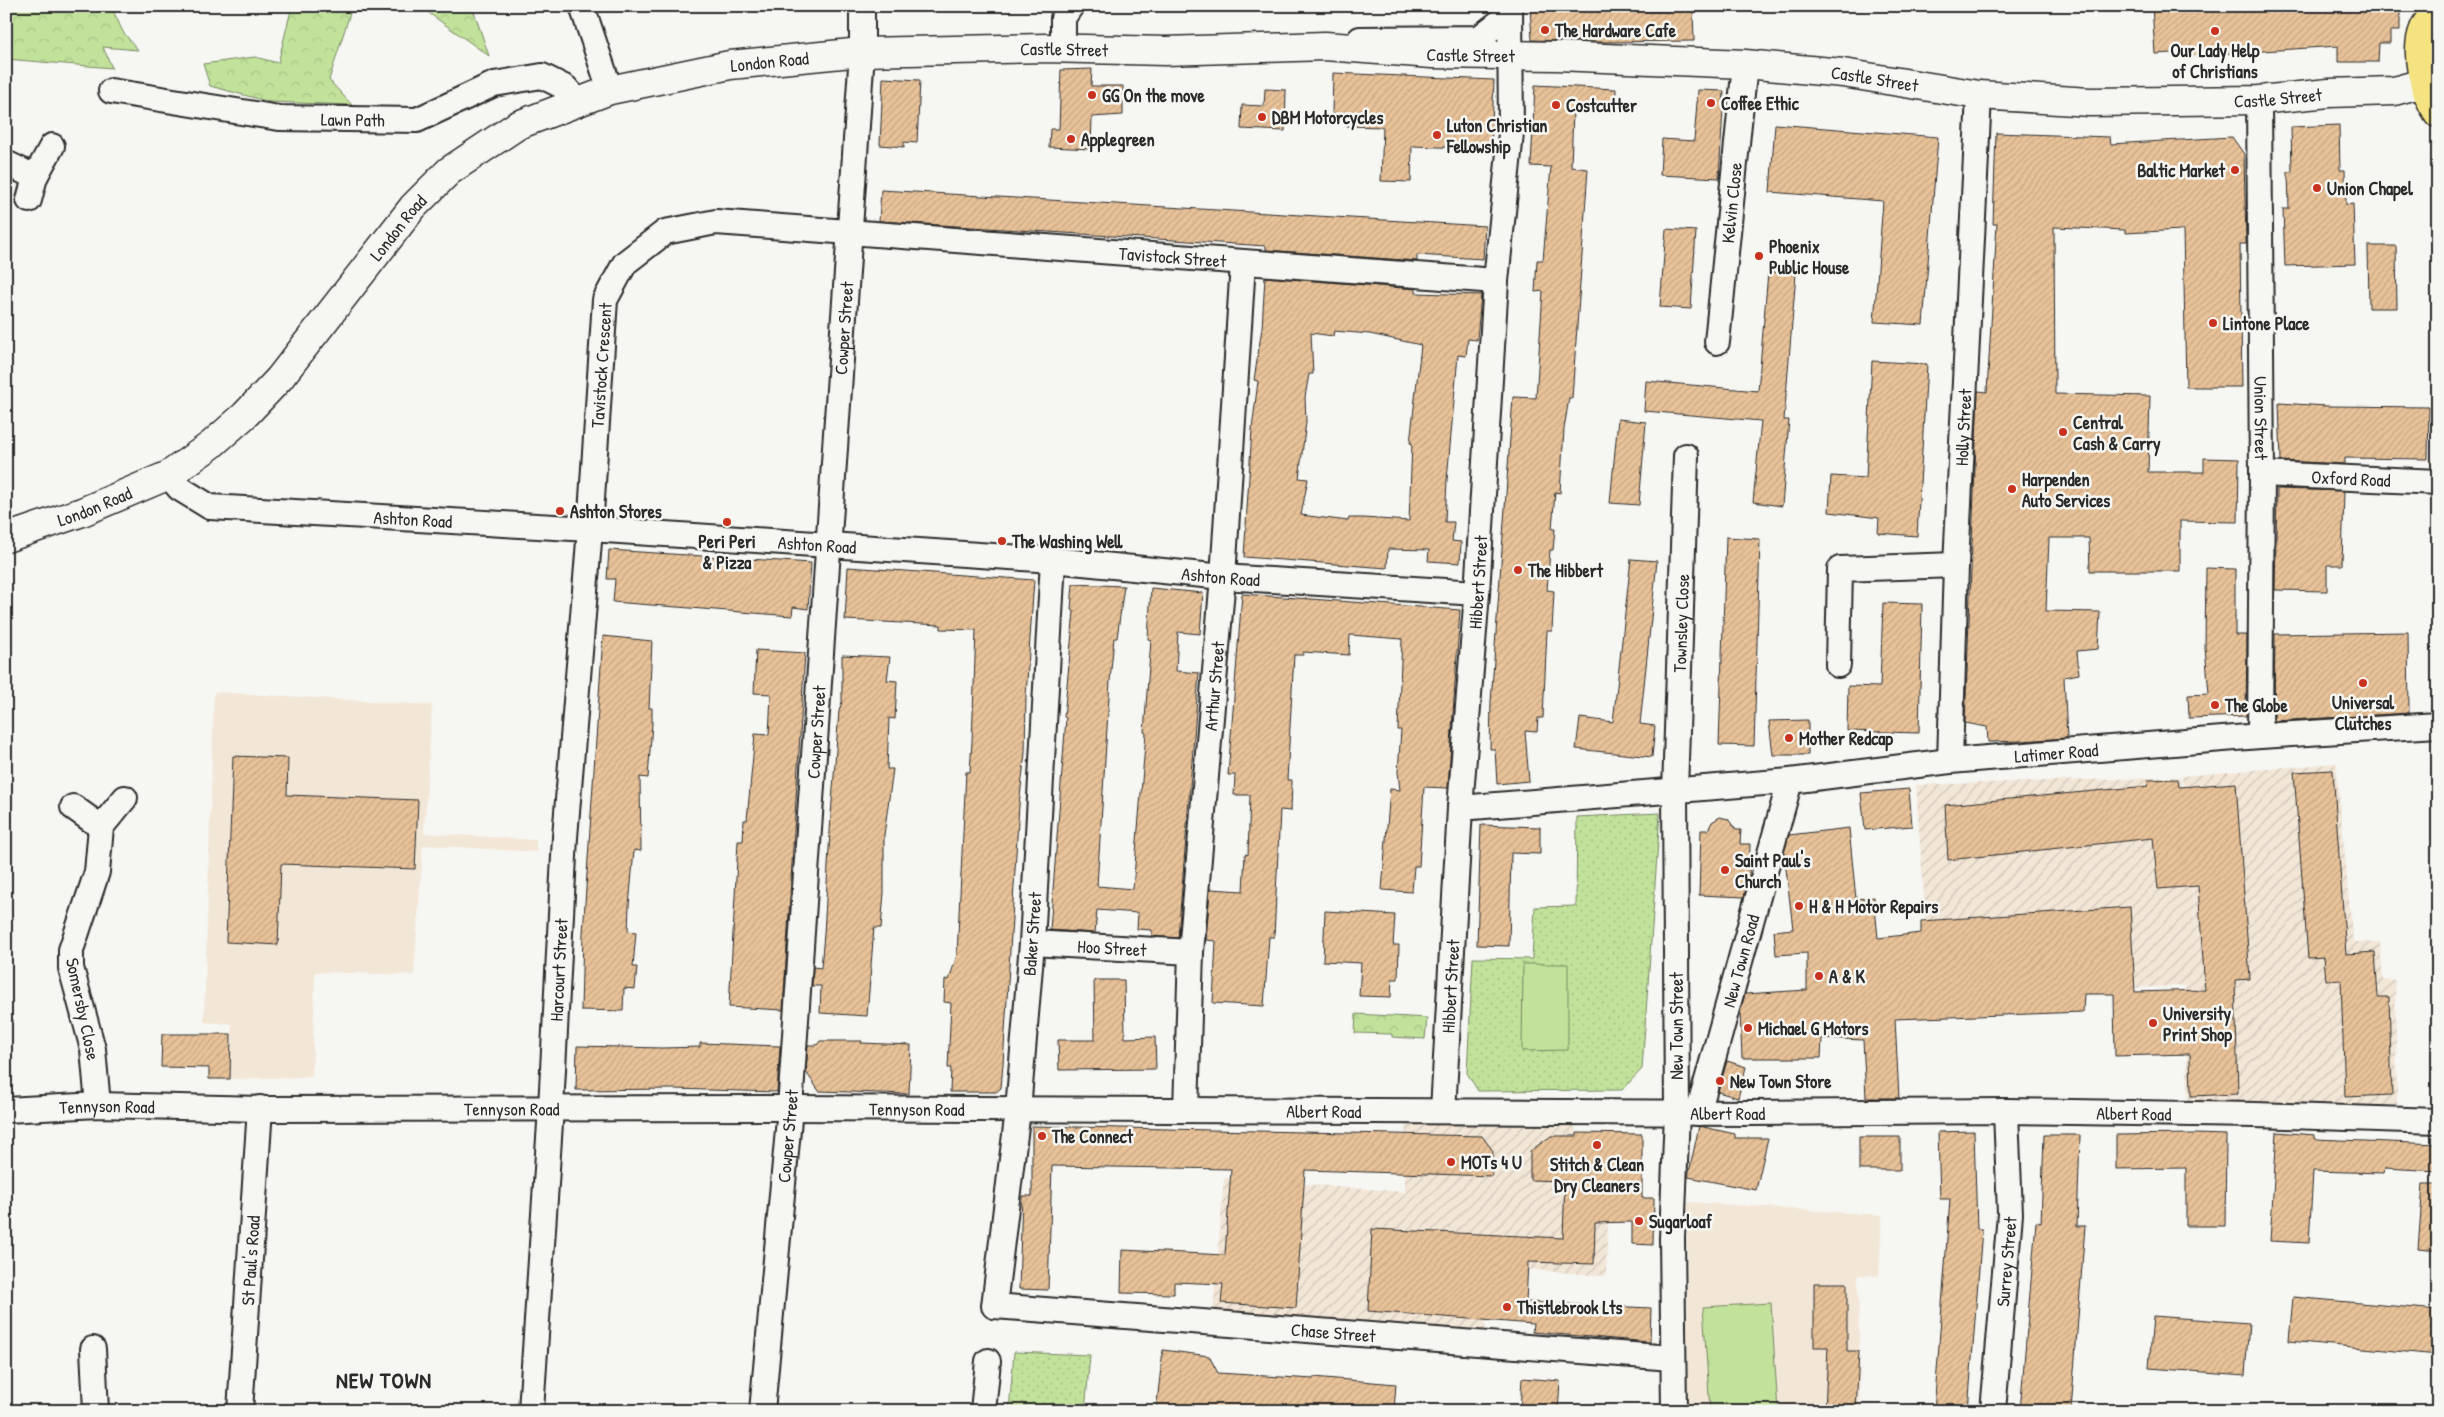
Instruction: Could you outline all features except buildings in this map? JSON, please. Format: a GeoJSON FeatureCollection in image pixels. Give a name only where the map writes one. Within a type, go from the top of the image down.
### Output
{"type":"FeatureCollection","features":[{"type":"Feature","properties":{"kind":"highway"},"geometry":{"type":"LineString","coordinates":[[2438,10],[2424,30],[2420,55],[2424,83],[2432,104],[2438,113]]}},
{"type":"Feature","properties":{"kind":"street"},"geometry":{"type":"LineString","coordinates":[[582,6],[610,90]]}},
{"type":"Feature","properties":{"kind":"street","name":"Cowper Street"},"geometry":{"type":"LineString","coordinates":[[762,1411],[790,1108],[862,52],[862,6]]}},
{"type":"Feature","properties":{"kind":"street"},"geometry":{"type":"LineString","coordinates":[[1063,49],[1063,18],[1071,6]]}},
{"type":"Feature","properties":{"kind":"street","name":"Castle Street"},"geometry":{"type":"LineString","coordinates":[[1324,46],[1350,40],[1398,37],[1479,38],[1510,10]]}},
{"type":"Feature","properties":{"kind":"street","name":"Hibbert Street"},"geometry":{"type":"LineString","coordinates":[[1443,1110],[1460,808],[1477,593],[1496,281],[1511,133],[1510,10]]}},
{"type":"Feature","properties":{"kind":"street","name":"Castle Street"},"geometry":{"type":"LineString","coordinates":[[862,52],[1063,49],[1165,51],[1324,46],[1432,54],[1745,64],[1843,72],[1979,95],[2090,102],[2259,100],[2329,93],[2394,91],[2424,83]]}},
{"type":"Feature","properties":{"kind":"street","name":"London Road"},"geometry":{"type":"LineString","coordinates":[[6,538],[82,512],[169,475],[211,445],[245,415],[278,379],[413,207],[449,172],[518,126],[610,90],[730,65],[862,52]]}},
{"type":"Feature","properties":{"kind":"street","name":"Kelvin Close"},"geometry":{"type":"LineString","coordinates":[[1717,342],[1745,64]]}},
{"type":"Feature","properties":{"kind":"street","name":"Lawn Path"},"geometry":{"type":"LineString","coordinates":[[112,91],[279,118],[417,120],[494,84],[542,76],[566,88],[578,102]]}},
{"type":"Feature","properties":{"kind":"street","name":"Holly Street"},"geometry":{"type":"LineString","coordinates":[[1950,761],[1956,565],[1979,95]]}},
{"type":"Feature","properties":{"kind":"street","name":"Union Street"},"geometry":{"type":"LineString","coordinates":[[2259,100],[2262,474],[2260,736]]}},
{"type":"Feature","properties":{"kind":"street"},"geometry":{"type":"LineString","coordinates":[[6,163],[32,189],[52,146]]}},
{"type":"Feature","properties":{"kind":"street","name":"Tavistock Crescent"},"geometry":{"type":"LineString","coordinates":[[590,529],[605,300],[626,263],[665,232],[716,222],[850,234]]}},
{"type":"Feature","properties":{"kind":"street","name":"Tavistock Street"},"geometry":{"type":"LineString","coordinates":[[850,234],[1496,281]]}},
{"type":"Feature","properties":{"kind":"street","name":"Arthur Street"},"geometry":{"type":"LineString","coordinates":[[1186,1110],[1191,952],[1223,577],[1243,264]]}},
{"type":"Feature","properties":{"kind":"street","name":"Townsley Close"},"geometry":{"type":"LineString","coordinates":[[1675,790],[1686,456]]}},
{"type":"Feature","properties":{"kind":"street","name":"Oxford Road"},"geometry":{"type":"LineString","coordinates":[[2262,474],[2438,482]]}},
{"type":"Feature","properties":{"kind":"street","name":"Ashton Road"},"geometry":{"type":"LineString","coordinates":[[169,475],[179,488],[210,508],[590,529],[1053,560],[1223,577],[1477,593]]}},
{"type":"Feature","properties":{"kind":"street","name":"Harcourt Street"},"geometry":{"type":"LineString","coordinates":[[531,1411],[551,1108],[565,836],[590,529]]}},
{"type":"Feature","properties":{"kind":"street","name":"Baker Street"},"geometry":{"type":"LineString","coordinates":[[994,1306],[1018,1110],[1032,943],[1053,560]]}},
{"type":"Feature","properties":{"kind":"street"},"geometry":{"type":"LineString","coordinates":[[1838,665],[1840,569],[1956,565]]}},
{"type":"Feature","properties":{"kind":"street","name":"Latimer Road"},"geometry":{"type":"LineString","coordinates":[[1460,808],[1790,781],[1950,761],[2260,736],[2438,725]]}},
{"type":"Feature","properties":{"kind":"street","name":"New Town Road"},"geometry":{"type":"LineString","coordinates":[[1688,1113],[1790,781]]}},
{"type":"Feature","properties":{"kind":"street","name":"New Town Street"},"geometry":{"type":"LineString","coordinates":[[1674,1411],[1672,1238],[1688,1113],[1675,790]]}},
{"type":"Feature","properties":{"kind":"street"},"geometry":{"type":"LineString","coordinates":[[73,807],[100,828],[125,798]]}},
{"type":"Feature","properties":{"kind":"street","name":"Somersby Close"},"geometry":{"type":"LineString","coordinates":[[98,1105],[94,1049],[72,968],[71,950],[97,872],[100,828]]}},
{"type":"Feature","properties":{"kind":"street","name":"Hoo Street"},"geometry":{"type":"LineString","coordinates":[[1032,943],[1191,952]]}},
{"type":"Feature","properties":{"kind":"street","name":"Tennyson Road"},"geometry":{"type":"LineString","coordinates":[[6,1110],[98,1105],[260,1108],[1018,1110]]}},
{"type":"Feature","properties":{"kind":"street","name":"St Paul's Road"},"geometry":{"type":"LineString","coordinates":[[240,1411],[260,1108]]}},
{"type":"Feature","properties":{"kind":"street","name":"Albert Road"},"geometry":{"type":"LineString","coordinates":[[1018,1110],[1443,1110],[1688,1113],[2006,1111],[2255,1115],[2438,1121]]}},
{"type":"Feature","properties":{"kind":"street","name":"Surrey Street"},"geometry":{"type":"LineString","coordinates":[[1994,1411],[2010,1214],[2006,1111]]}},
{"type":"Feature","properties":{"kind":"street","name":"Chase Street"},"geometry":{"type":"LineString","coordinates":[[994,1306],[1672,1358]]}},
{"type":"Feature","properties":{"kind":"street"},"geometry":{"type":"LineString","coordinates":[[93,1349],[96,1411]]}},
{"type":"Feature","properties":{"kind":"street"},"geometry":{"type":"LineString","coordinates":[[984,1411],[988,1361]]}},
{"type":"Feature","properties":{"kind":"shaded area"},"geometry":{"type":"Polygon","coordinates":[[[214,692],[432,705],[424,833],[536,840],[536,852],[423,845],[414,975],[315,972],[312,1077],[230,1079],[232,1024],[204,1022],[214,692]]]}},
{"type":"Feature","properties":{"kind":"shaded area"},"geometry":{"type":"Polygon","coordinates":[[[2336,763],[2353,942],[2380,942],[2383,980],[2395,981],[2397,1105],[2188,1104],[2185,986],[2195,985],[2131,988],[1930,987],[1916,785],[2180,777],[2200,964],[2182,776],[2336,763]]]}},
{"type":"Feature","properties":{"kind":"shaded area"},"geometry":{"type":"Polygon","coordinates":[[[1406,1122],[1576,1125],[1573,1186],[1609,1187],[1606,1276],[1489,1266],[1485,1331],[1213,1312],[1224,1178],[1405,1192],[1406,1122]]]}},
{"type":"Feature","properties":{"kind":"shaded area"},"geometry":{"type":"Polygon","coordinates":[[[1687,1202],[1882,1215],[1879,1276],[1858,1275],[1860,1411],[1688,1411],[1687,1202]]]}},
{"type":"Feature","properties":{"kind":"green space"},"geometry":{"type":"Polygon","coordinates":[[[6,6],[111,6],[123,32],[138,50],[103,47],[112,68],[6,59],[6,6]]]}},
{"type":"Feature","properties":{"kind":"green space"},"geometry":{"type":"Polygon","coordinates":[[[292,6],[361,6],[350,13],[329,80],[352,105],[270,102],[210,86],[203,64],[255,57],[278,63],[292,6]]]}},
{"type":"Feature","properties":{"kind":"green space"},"geometry":{"type":"Polygon","coordinates":[[[419,6],[472,6],[489,56],[419,6]]]}},
{"type":"Feature","properties":{"kind":"green space"},"geometry":{"type":"Polygon","coordinates":[[[1660,813],[1642,1069],[1622,1090],[1478,1091],[1467,1073],[1473,958],[1532,959],[1535,907],[1576,906],[1577,817],[1660,813]]]}},
{"type":"Feature","properties":{"kind":"green space"},"geometry":{"type":"Polygon","coordinates":[[[1523,964],[1568,964],[1568,1050],[1522,1051],[1523,964]]]}},
{"type":"Feature","properties":{"kind":"green space"},"geometry":{"type":"Polygon","coordinates":[[[1356,1014],[1427,1018],[1425,1039],[1392,1037],[1392,1034],[1355,1033],[1356,1014]]]}},
{"type":"Feature","properties":{"kind":"green space"},"geometry":{"type":"Polygon","coordinates":[[[1771,1303],[1778,1411],[1710,1411],[1703,1307],[1771,1303]]]}},
{"type":"Feature","properties":{"kind":"green space"},"geometry":{"type":"Polygon","coordinates":[[[1014,1352],[1090,1355],[1085,1411],[1009,1411],[1014,1352]]]}},
{"type":"Feature","properties":{"kind":"place","name":"The Hardware Cafe"},"geometry":{"type":"Point","coordinates":[1545,30]}},
{"type":"Feature","properties":{"kind":"place","name":"Our Lady Help of Christians"},"geometry":{"type":"Point","coordinates":[2215,31]}},
{"type":"Feature","properties":{"kind":"place","name":"GG On the move"},"geometry":{"type":"Point","coordinates":[1092,95]}},
{"type":"Feature","properties":{"kind":"place","name":"Coffee Ethic"},"geometry":{"type":"Point","coordinates":[1711,103]}},
{"type":"Feature","properties":{"kind":"place","name":"Costcutter"},"geometry":{"type":"Point","coordinates":[1556,105]}},
{"type":"Feature","properties":{"kind":"place","name":"DBM Motorcycles"},"geometry":{"type":"Point","coordinates":[1262,117]}},
{"type":"Feature","properties":{"kind":"place","name":"Luton Christian Fellowship"},"geometry":{"type":"Point","coordinates":[1437,135]}},
{"type":"Feature","properties":{"kind":"place","name":"Applegreen"},"geometry":{"type":"Point","coordinates":[1071,139]}},
{"type":"Feature","properties":{"kind":"place","name":"Baltic Market"},"geometry":{"type":"Point","coordinates":[2235,170]}},
{"type":"Feature","properties":{"kind":"place","name":"Union Chapel"},"geometry":{"type":"Point","coordinates":[2317,188]}},
{"type":"Feature","properties":{"kind":"place","name":"Phoenix Public House"},"geometry":{"type":"Point","coordinates":[1759,256]}},
{"type":"Feature","properties":{"kind":"place","name":"Lintone Place"},"geometry":{"type":"Point","coordinates":[2213,323]}},
{"type":"Feature","properties":{"kind":"place","name":"Central Cash & Carry"},"geometry":{"type":"Point","coordinates":[2063,432]}},
{"type":"Feature","properties":{"kind":"place","name":"Harpenden Auto Services"},"geometry":{"type":"Point","coordinates":[2012,489]}},
{"type":"Feature","properties":{"kind":"place","name":"Ashton Stores"},"geometry":{"type":"Point","coordinates":[560,511]}},
{"type":"Feature","properties":{"kind":"place","name":"Peri Peri & Pizza"},"geometry":{"type":"Point","coordinates":[727,522]}},
{"type":"Feature","properties":{"kind":"place","name":"The Washing Well"},"geometry":{"type":"Point","coordinates":[1002,541]}},
{"type":"Feature","properties":{"kind":"place","name":"The Hibbert"},"geometry":{"type":"Point","coordinates":[1518,570]}},
{"type":"Feature","properties":{"kind":"place","name":"Universal Clutches"},"geometry":{"type":"Point","coordinates":[2363,683]}},
{"type":"Feature","properties":{"kind":"place","name":"The Globe"},"geometry":{"type":"Point","coordinates":[2215,705]}},
{"type":"Feature","properties":{"kind":"place","name":"Mother Redcap"},"geometry":{"type":"Point","coordinates":[1789,738]}},
{"type":"Feature","properties":{"kind":"place","name":"Saint Paul's Church"},"geometry":{"type":"Point","coordinates":[1725,870]}},
{"type":"Feature","properties":{"kind":"place","name":"H & H Motor Repairs"},"geometry":{"type":"Point","coordinates":[1799,906]}},
{"type":"Feature","properties":{"kind":"place","name":"A & K"},"geometry":{"type":"Point","coordinates":[1819,976]}},
{"type":"Feature","properties":{"kind":"place","name":"University Print Shop"},"geometry":{"type":"Point","coordinates":[2153,1023]}},
{"type":"Feature","properties":{"kind":"place","name":"Michael G Motors"},"geometry":{"type":"Point","coordinates":[1748,1028]}},
{"type":"Feature","properties":{"kind":"place","name":"New Town Store"},"geometry":{"type":"Point","coordinates":[1720,1081]}},
{"type":"Feature","properties":{"kind":"place","name":"The Connect"},"geometry":{"type":"Point","coordinates":[1042,1136]}},
{"type":"Feature","properties":{"kind":"place","name":"Stitch & Clean Dry Cleaners"},"geometry":{"type":"Point","coordinates":[1597,1145]}},
{"type":"Feature","properties":{"kind":"place","name":"MOTs 4 U"},"geometry":{"type":"Point","coordinates":[1451,1162]}},
{"type":"Feature","properties":{"kind":"place","name":"Sugarloaf"},"geometry":{"type":"Point","coordinates":[1639,1221]}},
{"type":"Feature","properties":{"kind":"place","name":"Thistlebrook Lts"},"geometry":{"type":"Point","coordinates":[1507,1307]}},
{"type":"Feature","properties":{"kind":"district","name":"NEW TOWN"},"geometry":{"type":"Point","coordinates":[384,1380]}}]}
